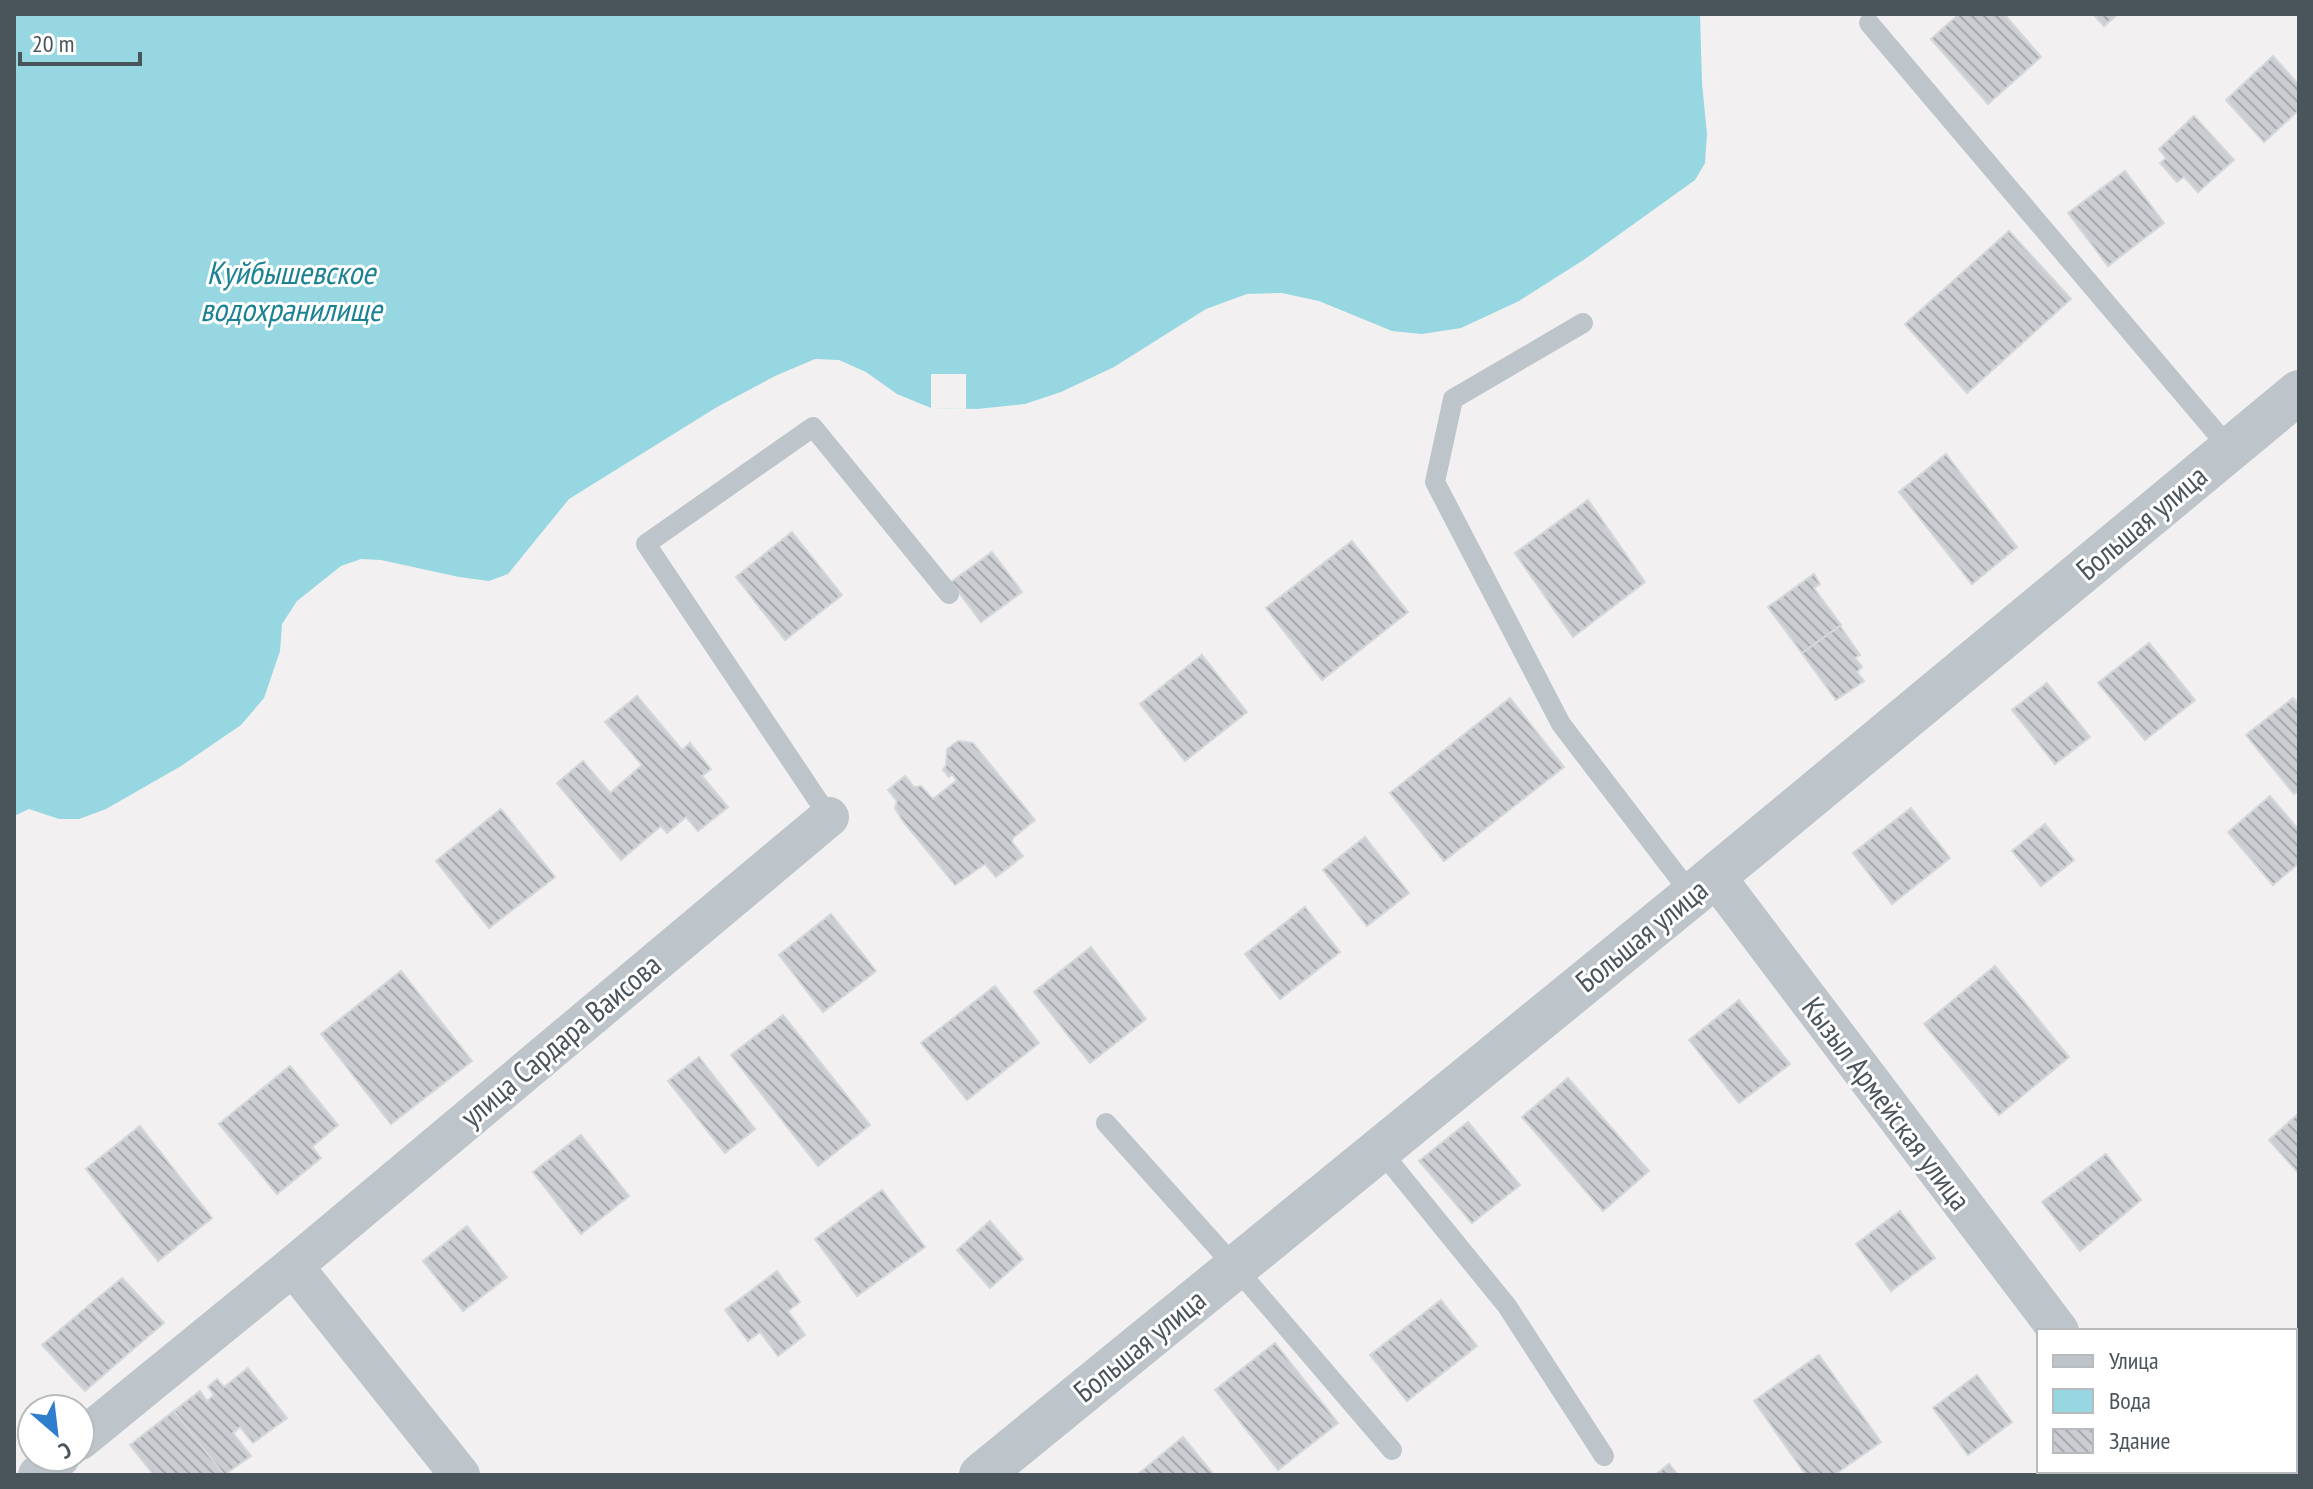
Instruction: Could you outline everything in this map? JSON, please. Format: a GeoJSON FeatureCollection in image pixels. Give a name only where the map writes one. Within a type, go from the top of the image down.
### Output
{"type":"FeatureCollection","features":[{"type":"Feature","properties":{"kind":"street","name":"Большая улица"},"geometry":{"type":"LineString","coordinates":[[981,1475],[1704,886],[2299,392]]}},
{"type":"Feature","properties":{"kind":"street","name":"улица Сардара Ваисова"},"geometry":{"type":"LineString","coordinates":[[96,1427],[829,817]]}},
{"type":"Feature","properties":{"kind":"street","name":"Кызыл Армейская улица"},"geometry":{"type":"LineString","coordinates":[[1704,886],[2057,1329]]}},
{"type":"Feature","properties":{"kind":"street"},"geometry":{"type":"LineString","coordinates":[[293,1266],[460,1475]]}},
{"type":"Feature","properties":{"kind":"lane"},"geometry":{"type":"LineString","coordinates":[[1869,23],[2230,449]]}},
{"type":"Feature","properties":{"kind":"lane"},"geometry":{"type":"LineString","coordinates":[[1583,323],[1453,399],[1435,482],[1561,724],[1704,886]]}},
{"type":"Feature","properties":{"kind":"lane"},"geometry":{"type":"LineString","coordinates":[[829,817],[646,544],[813,427],[949,594]]}},
{"type":"Feature","properties":{"kind":"lane"},"geometry":{"type":"LineString","coordinates":[[1106,1123],[1392,1450]]}},
{"type":"Feature","properties":{"kind":"lane"},"geometry":{"type":"LineString","coordinates":[[1380,1150],[1507,1306],[1604,1456]]}},
{"type":"Feature","properties":{"kind":"water","name":"Куйбышевское водохранилище"},"geometry":{"type":"Polygon","coordinates":[[[14,14],[1700,14],[1707,134],[1705,163],[1695,180],[1585,259],[1519,301],[1461,328],[1422,334],[1392,331],[1319,301],[1282,293],[1247,294],[1206,309],[1114,367],[1061,392],[1025,404],[977,409],[931,408],[897,394],[866,372],[839,360],[815,359],[717,407],[569,499],[508,574],[489,581],[381,560],[361,559],[341,566],[297,601],[282,624],[280,651],[264,698],[241,725],[181,766],[106,809],[79,819],[59,819],[29,809],[14,816],[14,14]]]}},
{"type":"Feature","properties":{"kind":"pier"},"geometry":{"type":"Polygon","coordinates":[[[931,374],[966,374],[966,409],[931,408],[931,374]]]}},
{"type":"Feature","properties":{"kind":"building"},"geometry":{"type":"Polygon","coordinates":[[[1959,14],[2004,14],[2041,57],[1988,104],[1931,39],[1959,14]]]}},
{"type":"Feature","properties":{"kind":"building"},"geometry":{"type":"Polygon","coordinates":[[[2093,14],[2118,14],[2104,26],[2093,14]]]}},
{"type":"Feature","properties":{"kind":"building"},"geometry":{"type":"Polygon","coordinates":[[[2273,56],[2299,85],[2299,110],[2264,142],[2226,100],[2273,56]]]}},
{"type":"Feature","properties":{"kind":"building"},"geometry":{"type":"Polygon","coordinates":[[[2194,116],[2234,160],[2198,192],[2184,177],[2177,182],[2160,163],[2166,158],[2159,149],[2194,116]]]}},
{"type":"Feature","properties":{"kind":"building"},"geometry":{"type":"Polygon","coordinates":[[[2125,171],[2164,223],[2108,266],[2068,213],[2125,171]]]}},
{"type":"Feature","properties":{"kind":"building"},"geometry":{"type":"Polygon","coordinates":[[[2009,231],[2071,299],[1967,393],[1905,324],[2009,231]]]}},
{"type":"Feature","properties":{"kind":"building"},"geometry":{"type":"Polygon","coordinates":[[[1946,454],[2017,547],[1972,584],[1899,492],[1946,454]]]}},
{"type":"Feature","properties":{"kind":"building"},"geometry":{"type":"Polygon","coordinates":[[[1588,500],[1645,582],[1573,637],[1515,553],[1588,500]]]}},
{"type":"Feature","properties":{"kind":"building"},"geometry":{"type":"Polygon","coordinates":[[[792,532],[842,595],[785,640],[736,577],[792,532]]]}},
{"type":"Feature","properties":{"kind":"building"},"geometry":{"type":"Polygon","coordinates":[[[1352,541],[1408,612],[1322,680],[1266,608],[1352,541]]]}},
{"type":"Feature","properties":{"kind":"building"},"geometry":{"type":"Polygon","coordinates":[[[992,552],[1022,592],[981,622],[951,582],[992,552]]]}},
{"type":"Feature","properties":{"kind":"building"},"geometry":{"type":"Polygon","coordinates":[[[1814,574],[1820,584],[1814,588],[1841,625],[1802,653],[1768,607],[1814,574]]]}},
{"type":"Feature","properties":{"kind":"building"},"geometry":{"type":"Polygon","coordinates":[[[1840,626],[1860,655],[1855,658],[1862,667],[1857,672],[1864,681],[1836,700],[1802,653],[1840,626]]]}},
{"type":"Feature","properties":{"kind":"building"},"geometry":{"type":"Polygon","coordinates":[[[2149,643],[2195,700],[2145,740],[2098,683],[2149,643]]]}},
{"type":"Feature","properties":{"kind":"building"},"geometry":{"type":"Polygon","coordinates":[[[1202,655],[1247,712],[1185,761],[1140,704],[1202,655]]]}},
{"type":"Feature","properties":{"kind":"building"},"geometry":{"type":"Polygon","coordinates":[[[2047,683],[2090,737],[2055,764],[2012,710],[2047,683]]]}},
{"type":"Feature","properties":{"kind":"building"},"geometry":{"type":"Polygon","coordinates":[[[637,696],[682,750],[690,743],[711,769],[702,776],[728,807],[698,831],[686,817],[667,833],[661,826],[621,860],[557,783],[583,761],[610,793],[642,765],[605,722],[637,696]]]}},
{"type":"Feature","properties":{"kind":"building"},"geometry":{"type":"Polygon","coordinates":[[[1510,698],[1564,767],[1444,861],[1390,793],[1510,698]]]}},
{"type":"Feature","properties":{"kind":"building"},"geometry":{"type":"Polygon","coordinates":[[[2293,698],[2299,705],[2299,790],[2294,794],[2246,735],[2293,698]]]}},
{"type":"Feature","properties":{"kind":"building"},"geometry":{"type":"Polygon","coordinates":[[[958,741],[973,743],[1035,820],[1013,838],[1012,842],[1023,856],[996,877],[985,864],[955,885],[902,820],[895,808],[897,801],[888,790],[905,776],[914,787],[921,786],[933,799],[957,780],[943,770],[947,749],[958,741]]]}},
{"type":"Feature","properties":{"kind":"building"},"geometry":{"type":"Polygon","coordinates":[[[2270,796],[2299,830],[2299,863],[2273,885],[2228,832],[2270,796]]]}},
{"type":"Feature","properties":{"kind":"building"},"geometry":{"type":"Polygon","coordinates":[[[1911,808],[1950,858],[1892,904],[1853,853],[1911,808]]]}},
{"type":"Feature","properties":{"kind":"building"},"geometry":{"type":"Polygon","coordinates":[[[501,809],[555,877],[489,928],[436,861],[501,809]]]}},
{"type":"Feature","properties":{"kind":"building"},"geometry":{"type":"Polygon","coordinates":[[[2045,824],[2074,860],[2041,886],[2012,851],[2045,824]]]}},
{"type":"Feature","properties":{"kind":"building"},"geometry":{"type":"Polygon","coordinates":[[[1365,837],[1409,893],[1367,926],[1323,870],[1365,837]]]}},
{"type":"Feature","properties":{"kind":"building"},"geometry":{"type":"Polygon","coordinates":[[[1305,907],[1340,952],[1280,999],[1245,954],[1305,907]]]}},
{"type":"Feature","properties":{"kind":"building"},"geometry":{"type":"Polygon","coordinates":[[[831,914],[876,971],[823,1012],[779,955],[831,914]]]}},
{"type":"Feature","properties":{"kind":"building"},"geometry":{"type":"Polygon","coordinates":[[[1091,947],[1146,1019],[1090,1063],[1034,992],[1091,947]]]}},
{"type":"Feature","properties":{"kind":"building"},"geometry":{"type":"Polygon","coordinates":[[[1995,966],[2069,1057],[1999,1115],[1924,1024],[1995,966]]]}},
{"type":"Feature","properties":{"kind":"building"},"geometry":{"type":"Polygon","coordinates":[[[401,971],[472,1061],[391,1124],[321,1034],[401,971]]]}},
{"type":"Feature","properties":{"kind":"building"},"geometry":{"type":"Polygon","coordinates":[[[995,986],[1039,1043],[967,1100],[921,1043],[995,986]]]}},
{"type":"Feature","properties":{"kind":"building"},"geometry":{"type":"Polygon","coordinates":[[[1739,1000],[1790,1064],[1739,1103],[1689,1040],[1739,1000]]]}},
{"type":"Feature","properties":{"kind":"building"},"geometry":{"type":"Polygon","coordinates":[[[783,1015],[870,1125],[818,1166],[731,1055],[783,1015]]]}},
{"type":"Feature","properties":{"kind":"building"},"geometry":{"type":"Polygon","coordinates":[[[699,1057],[755,1129],[725,1153],[668,1081],[699,1057]]]}},
{"type":"Feature","properties":{"kind":"building"},"geometry":{"type":"Polygon","coordinates":[[[290,1066],[338,1125],[312,1147],[321,1158],[277,1194],[219,1124],[290,1066]]]}},
{"type":"Feature","properties":{"kind":"building"},"geometry":{"type":"Polygon","coordinates":[[[1568,1078],[1649,1171],[1603,1211],[1522,1117],[1568,1078]]]}},
{"type":"Feature","properties":{"kind":"building"},"geometry":{"type":"Polygon","coordinates":[[[2299,1113],[2299,1174],[2269,1140],[2299,1113]]]}},
{"type":"Feature","properties":{"kind":"building"},"geometry":{"type":"Polygon","coordinates":[[[1468,1122],[1520,1185],[1472,1223],[1419,1161],[1468,1122]]]}},
{"type":"Feature","properties":{"kind":"building"},"geometry":{"type":"Polygon","coordinates":[[[140,1126],[212,1218],[158,1261],[86,1169],[140,1126]]]}},
{"type":"Feature","properties":{"kind":"building"},"geometry":{"type":"Polygon","coordinates":[[[581,1135],[629,1196],[581,1234],[533,1172],[581,1135]]]}},
{"type":"Feature","properties":{"kind":"building"},"geometry":{"type":"Polygon","coordinates":[[[2106,1154],[2141,1200],[2080,1251],[2042,1202],[2106,1154]]]}},
{"type":"Feature","properties":{"kind":"building"},"geometry":{"type":"Polygon","coordinates":[[[882,1190],[925,1247],[857,1296],[815,1239],[882,1190]]]}},
{"type":"Feature","properties":{"kind":"building"},"geometry":{"type":"Polygon","coordinates":[[[1900,1211],[1935,1258],[1891,1291],[1856,1244],[1900,1211]]]}},
{"type":"Feature","properties":{"kind":"building"},"geometry":{"type":"Polygon","coordinates":[[[990,1221],[1023,1259],[990,1288],[957,1250],[990,1221]]]}},
{"type":"Feature","properties":{"kind":"building"},"geometry":{"type":"Polygon","coordinates":[[[467,1226],[507,1277],[463,1311],[423,1261],[467,1226]]]}},
{"type":"Feature","properties":{"kind":"building"},"geometry":{"type":"Polygon","coordinates":[[[777,1271],[800,1302],[788,1311],[805,1335],[778,1356],[760,1332],[748,1341],[725,1310],[777,1271]]]}},
{"type":"Feature","properties":{"kind":"building"},"geometry":{"type":"Polygon","coordinates":[[[122,1278],[164,1323],[131,1351],[88,1306],[122,1278]]]}},
{"type":"Feature","properties":{"kind":"building"},"geometry":{"type":"Polygon","coordinates":[[[1441,1300],[1477,1346],[1407,1401],[1370,1355],[1441,1300]]]}},
{"type":"Feature","properties":{"kind":"building"},"geometry":{"type":"Polygon","coordinates":[[[88,1306],[131,1351],[85,1391],[42,1345],[88,1306]]]}},
{"type":"Feature","properties":{"kind":"building"},"geometry":{"type":"Polygon","coordinates":[[[1275,1343],[1338,1423],[1278,1470],[1215,1390],[1275,1343]]]}},
{"type":"Feature","properties":{"kind":"building"},"geometry":{"type":"Polygon","coordinates":[[[1819,1355],[1881,1442],[1834,1475],[1806,1475],[1754,1401],[1819,1355]]]}},
{"type":"Feature","properties":{"kind":"building"},"geometry":{"type":"Polygon","coordinates":[[[248,1368],[287,1418],[253,1443],[240,1427],[233,1433],[251,1456],[224,1475],[174,1411],[200,1391],[207,1401],[214,1395],[208,1387],[217,1379],[224,1387],[248,1368]]]}},
{"type":"Feature","properties":{"kind":"building"},"geometry":{"type":"Polygon","coordinates":[[[1977,1375],[2012,1422],[1968,1455],[1933,1408],[1977,1375]]]}},
{"type":"Feature","properties":{"kind":"building"},"geometry":{"type":"Polygon","coordinates":[[[174,1411],[224,1475],[154,1475],[130,1445],[174,1411]]]}},
{"type":"Feature","properties":{"kind":"building"},"geometry":{"type":"Polygon","coordinates":[[[1183,1437],[1214,1475],[1137,1475],[1183,1437]]]}},
{"type":"Feature","properties":{"kind":"building"},"geometry":{"type":"Polygon","coordinates":[[[2299,1443],[2299,1475],[2262,1475],[2297,1473],[2299,1443]]]}},
{"type":"Feature","properties":{"kind":"building"},"geometry":{"type":"Polygon","coordinates":[[[1669,1464],[1678,1475],[1655,1475],[1669,1464]]]}},
{"type":"Feature","properties":{"kind":"building"},"geometry":{"type":"Polygon","coordinates":[[[2136,1473],[2138,1475],[2078,1475],[2136,1473]]]}}]}
